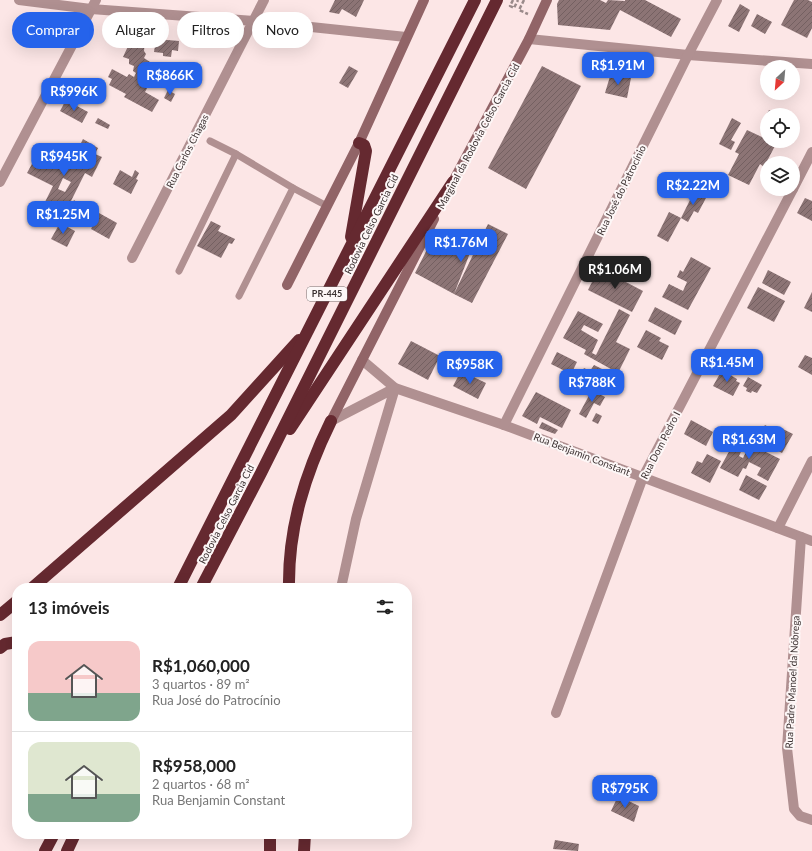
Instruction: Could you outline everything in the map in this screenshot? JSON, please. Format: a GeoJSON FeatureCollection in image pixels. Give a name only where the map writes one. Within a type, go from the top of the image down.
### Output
{"type":"FeatureCollection","features":[{"type":"Feature","properties":{"kind":"highway","name":"Rodovia Celso Garcia Cid"},"geometry":{"type":"LineString","coordinates":[[181,583],[474,0]]}},
{"type":"Feature","properties":{"kind":"highway","name":"Rodovia Celso Garcia Cid"},"geometry":{"type":"LineString","coordinates":[[204,583],[261,473],[497,0]]}},
{"type":"Feature","properties":{"kind":"highway"},"geometry":{"type":"LineString","coordinates":[[349,249],[366,152],[364,145],[359,143]]}},
{"type":"Feature","properties":{"kind":"highway"},"geometry":{"type":"LineString","coordinates":[[261,473],[453,182]]}},
{"type":"Feature","properties":{"kind":"highway"},"geometry":{"type":"LineString","coordinates":[[38,583],[232,415],[310,328]]}},
{"type":"Feature","properties":{"kind":"highway"},"geometry":{"type":"LineString","coordinates":[[289,583],[292,533],[302,492],[316,451],[331,421]]}},
{"type":"Feature","properties":{"kind":"highway"},"geometry":{"type":"LineString","coordinates":[[0,615],[12,605]]}},
{"type":"Feature","properties":{"kind":"highway"},"geometry":{"type":"LineString","coordinates":[[0,648],[5,644],[12,643]]}},
{"type":"Feature","properties":{"kind":"highway"},"geometry":{"type":"LineString","coordinates":[[44,851],[51,839]]}},
{"type":"Feature","properties":{"kind":"highway"},"geometry":{"type":"LineString","coordinates":[[67,851],[73,839]]}},
{"type":"Feature","properties":{"kind":"highway"},"geometry":{"type":"LineString","coordinates":[[270,839],[270,851]]}},
{"type":"Feature","properties":{"kind":"highway"},"geometry":{"type":"LineString","coordinates":[[304,839],[304,851]]}},
{"type":"Feature","properties":{"kind":"street"},"geometry":{"type":"LineString","coordinates":[[20,0],[94,4],[252,21]]}},
{"type":"Feature","properties":{"kind":"street","name":"Rua Carlos Chagas"},"geometry":{"type":"LineString","coordinates":[[258,12],[264,0]]}},
{"type":"Feature","properties":{"kind":"street"},"geometry":{"type":"LineString","coordinates":[[288,285],[359,143],[424,0]]}},
{"type":"Feature","properties":{"kind":"street","name":"Marginal da Rodovia Celso Garcia Cid"},"geometry":{"type":"LineString","coordinates":[[331,421],[453,182],[529,39],[547,0]]}},
{"type":"Feature","properties":{"kind":"street","name":"Rua José do Patrocínio"},"geometry":{"type":"LineString","coordinates":[[504,425],[688,55],[717,0]]}},
{"type":"Feature","properties":{"kind":"street"},"geometry":{"type":"LineString","coordinates":[[0,182],[94,4]]}},
{"type":"Feature","properties":{"kind":"street","name":"Rua Carlos Chagas"},"geometry":{"type":"LineString","coordinates":[[132,258],[252,25]]}},
{"type":"Feature","properties":{"kind":"street"},"geometry":{"type":"LineString","coordinates":[[313,27],[406,37]]}},
{"type":"Feature","properties":{"kind":"street"},"geometry":{"type":"LineString","coordinates":[[529,39],[688,55],[812,64]]}},
{"type":"Feature","properties":{"kind":"street","name":"Rua Dom Pedro I"},"geometry":{"type":"LineString","coordinates":[[800,175],[812,152]]}},
{"type":"Feature","properties":{"kind":"street","name":"Rua Dom Pedro I"},"geometry":{"type":"LineString","coordinates":[[556,713],[643,477],[789,196]]}},
{"type":"Feature","properties":{"kind":"street","name":"Rua Benjamin Constant"},"geometry":{"type":"LineString","coordinates":[[362,360],[395,388],[504,425],[812,541]]}},
{"type":"Feature","properties":{"kind":"street"},"geometry":{"type":"LineString","coordinates":[[331,421],[395,388]]}},
{"type":"Feature","properties":{"kind":"street"},"geometry":{"type":"LineString","coordinates":[[342,583],[356,519],[395,388]]}},
{"type":"Feature","properties":{"kind":"street"},"geometry":{"type":"LineString","coordinates":[[778,528],[812,462]]}},
{"type":"Feature","properties":{"kind":"street","name":"Rua Padre Manoel da Nóbrega"},"geometry":{"type":"LineString","coordinates":[[800,536],[788,748],[794,809],[800,816],[810,820]]}},
{"type":"Feature","properties":{"kind":"lane"},"geometry":{"type":"LineString","coordinates":[[210,141],[236,154],[293,188],[327,206]]}},
{"type":"Feature","properties":{"kind":"lane"},"geometry":{"type":"LineString","coordinates":[[179,270],[236,154]]}},
{"type":"Feature","properties":{"kind":"lane"},"geometry":{"type":"LineString","coordinates":[[239,296],[293,188]]}},
{"type":"Feature","properties":{"kind":"path"},"geometry":{"type":"LineString","coordinates":[[513,0],[510,6],[514,8],[518,0]]}},
{"type":"Feature","properties":{"kind":"building"},"geometry":{"type":"Polygon","coordinates":[[[335,0],[364,0],[356,17],[342,9],[339,14],[329,12],[335,0]]]}},
{"type":"Feature","properties":{"kind":"building"},"geometry":{"type":"Polygon","coordinates":[[[559,0],[600,0],[606,3],[608,0],[645,0],[681,19],[671,37],[620,10],[610,30],[558,25],[557,4],[559,0]]]}},
{"type":"Feature","properties":{"kind":"building"},"geometry":{"type":"Polygon","coordinates":[[[794,0],[808,0],[812,2],[812,28],[807,38],[781,25],[794,0]]]}},
{"type":"Feature","properties":{"kind":"building"},"geometry":{"type":"Polygon","coordinates":[[[740,4],[750,10],[739,32],[728,26],[740,4]]]}},
{"type":"Feature","properties":{"kind":"building"},"geometry":{"type":"Polygon","coordinates":[[[757,14],[772,22],[765,34],[751,26],[757,14]]]}},
{"type":"Feature","properties":{"kind":"building"},"geometry":{"type":"Polygon","coordinates":[[[169,40],[177,41],[178,51],[172,50],[171,57],[163,56],[163,53],[154,52],[155,48],[169,48],[169,40]]]}},
{"type":"Feature","properties":{"kind":"building"},"geometry":{"type":"Polygon","coordinates":[[[127,48],[144,48],[146,54],[144,58],[150,62],[148,64],[154,67],[151,73],[157,75],[154,82],[151,81],[145,92],[159,100],[152,112],[124,97],[126,94],[109,85],[112,79],[108,77],[112,69],[127,77],[129,74],[134,77],[136,73],[133,71],[134,66],[129,64],[129,59],[123,57],[127,48]]]}},
{"type":"Feature","properties":{"kind":"building"},"geometry":{"type":"Polygon","coordinates":[[[349,66],[358,71],[348,88],[339,83],[349,66]]]}},
{"type":"Feature","properties":{"kind":"building"},"geometry":{"type":"Polygon","coordinates":[[[542,66],[581,86],[526,189],[488,168],[542,66]]]}},
{"type":"Feature","properties":{"kind":"building"},"geometry":{"type":"Polygon","coordinates":[[[179,73],[189,77],[187,83],[178,79],[179,73]]]}},
{"type":"Feature","properties":{"kind":"building"},"geometry":{"type":"Polygon","coordinates":[[[611,73],[631,78],[627,98],[605,93],[611,73]]]}},
{"type":"Feature","properties":{"kind":"building"},"geometry":{"type":"Polygon","coordinates":[[[76,83],[88,90],[82,102],[70,95],[76,83]]]}},
{"type":"Feature","properties":{"kind":"building"},"geometry":{"type":"Polygon","coordinates":[[[168,90],[175,94],[171,102],[164,98],[168,90]]]}},
{"type":"Feature","properties":{"kind":"building"},"geometry":{"type":"Polygon","coordinates":[[[95,94],[100,97],[97,103],[92,100],[95,94]]]}},
{"type":"Feature","properties":{"kind":"building"},"geometry":{"type":"Polygon","coordinates":[[[66,100],[88,112],[82,123],[60,111],[66,100]]]}},
{"type":"Feature","properties":{"kind":"building"},"geometry":{"type":"Polygon","coordinates":[[[98,118],[110,125],[108,129],[95,123],[98,118]]]}},
{"type":"Feature","properties":{"kind":"building"},"geometry":{"type":"Polygon","coordinates":[[[732,118],[741,123],[731,140],[735,142],[731,150],[719,144],[732,118]]]}},
{"type":"Feature","properties":{"kind":"building"},"geometry":{"type":"Polygon","coordinates":[[[747,130],[760,136],[760,148],[774,148],[770,156],[760,156],[760,164],[749,185],[728,175],[739,154],[735,152],[747,130]]]}},
{"type":"Feature","properties":{"kind":"building"},"geometry":{"type":"Polygon","coordinates":[[[83,139],[98,148],[95,154],[102,157],[92,177],[85,173],[60,223],[46,216],[50,208],[44,204],[53,186],[27,173],[40,149],[55,156],[52,161],[68,169],[83,139]],[[63,178],[58,189],[65,192],[71,182],[63,178]]]}},
{"type":"Feature","properties":{"kind":"building"},"geometry":{"type":"Polygon","coordinates":[[[120,170],[132,177],[135,170],[139,173],[136,179],[138,180],[131,194],[113,184],[120,170]]]}},
{"type":"Feature","properties":{"kind":"building"},"geometry":{"type":"Polygon","coordinates":[[[694,192],[706,198],[698,213],[694,211],[688,222],[681,218],[694,192]]]}},
{"type":"Feature","properties":{"kind":"building"},"geometry":{"type":"Polygon","coordinates":[[[805,198],[812,201],[812,221],[797,213],[805,198]]]}},
{"type":"Feature","properties":{"kind":"building"},"geometry":{"type":"Polygon","coordinates":[[[74,200],[78,203],[74,212],[69,210],[74,200]]]}},
{"type":"Feature","properties":{"kind":"building"},"geometry":{"type":"Polygon","coordinates":[[[669,212],[681,218],[668,242],[657,236],[669,212]]]}},
{"type":"Feature","properties":{"kind":"building"},"geometry":{"type":"Polygon","coordinates":[[[77,213],[84,217],[81,223],[74,219],[77,213]]]}},
{"type":"Feature","properties":{"kind":"building"},"geometry":{"type":"Polygon","coordinates":[[[99,213],[117,223],[109,239],[91,229],[99,213]]]}},
{"type":"Feature","properties":{"kind":"building"},"geometry":{"type":"Polygon","coordinates":[[[211,221],[221,226],[218,231],[235,239],[232,244],[229,243],[221,258],[197,246],[211,221]]]}},
{"type":"Feature","properties":{"kind":"building"},"geometry":{"type":"Polygon","coordinates":[[[60,223],[75,231],[67,247],[51,239],[60,223]]]}},
{"type":"Feature","properties":{"kind":"building"},"geometry":{"type":"Polygon","coordinates":[[[488,224],[508,234],[472,303],[454,294],[488,224]]]}},
{"type":"Feature","properties":{"kind":"building"},"geometry":{"type":"Polygon","coordinates":[[[435,234],[473,253],[470,253],[454,294],[415,273],[435,234]]]}},
{"type":"Feature","properties":{"kind":"building"},"geometry":{"type":"Polygon","coordinates":[[[691,257],[711,268],[688,310],[662,297],[669,284],[683,291],[687,282],[677,277],[680,270],[683,272],[691,257]]]}},
{"type":"Feature","properties":{"kind":"building"},"geometry":{"type":"Polygon","coordinates":[[[599,268],[643,291],[632,312],[588,290],[599,268]]]}},
{"type":"Feature","properties":{"kind":"building"},"geometry":{"type":"Polygon","coordinates":[[[768,270],[791,282],[784,295],[762,283],[768,270]]]}},
{"type":"Feature","properties":{"kind":"building"},"geometry":{"type":"Polygon","coordinates":[[[758,287],[785,301],[774,322],[747,308],[758,287]]]}},
{"type":"Feature","properties":{"kind":"building"},"geometry":{"type":"Polygon","coordinates":[[[812,292],[812,312],[804,308],[812,292]]]}},
{"type":"Feature","properties":{"kind":"building"},"geometry":{"type":"Polygon","coordinates":[[[655,307],[682,321],[675,335],[648,321],[655,307]]]}},
{"type":"Feature","properties":{"kind":"building"},"geometry":{"type":"Polygon","coordinates":[[[619,309],[630,315],[616,342],[630,349],[618,373],[584,354],[586,350],[563,338],[578,311],[603,324],[598,332],[584,325],[581,330],[598,340],[592,353],[596,355],[619,309]]]}},
{"type":"Feature","properties":{"kind":"building"},"geometry":{"type":"Polygon","coordinates":[[[646,330],[661,338],[659,341],[669,346],[662,360],[637,347],[646,330]]]}},
{"type":"Feature","properties":{"kind":"building"},"geometry":{"type":"Polygon","coordinates":[[[411,341],[440,356],[428,380],[398,364],[411,341]]]}},
{"type":"Feature","properties":{"kind":"building"},"geometry":{"type":"Polygon","coordinates":[[[557,352],[577,362],[571,374],[551,364],[557,352]]]}},
{"type":"Feature","properties":{"kind":"building"},"geometry":{"type":"Polygon","coordinates":[[[805,355],[812,358],[812,375],[798,367],[805,355]]]}},
{"type":"Feature","properties":{"kind":"building"},"geometry":{"type":"Polygon","coordinates":[[[594,365],[602,369],[598,376],[603,379],[607,371],[622,379],[616,392],[611,389],[609,393],[594,385],[591,390],[576,382],[584,368],[590,371],[594,365]]]}},
{"type":"Feature","properties":{"kind":"building"},"geometry":{"type":"Polygon","coordinates":[[[722,370],[737,379],[736,381],[740,383],[733,396],[713,386],[722,370]]]}},
{"type":"Feature","properties":{"kind":"building"},"geometry":{"type":"Polygon","coordinates":[[[461,371],[486,383],[478,399],[453,386],[461,371]]]}},
{"type":"Feature","properties":{"kind":"building"},"geometry":{"type":"Polygon","coordinates":[[[748,377],[762,385],[757,393],[746,391],[747,388],[743,386],[748,377]]]}},
{"type":"Feature","properties":{"kind":"building"},"geometry":{"type":"Polygon","coordinates":[[[592,390],[605,397],[600,406],[594,403],[586,418],[579,414],[592,390]]]}},
{"type":"Feature","properties":{"kind":"building"},"geometry":{"type":"Polygon","coordinates":[[[536,392],[571,410],[562,428],[540,417],[537,424],[522,416],[536,392]]]}},
{"type":"Feature","properties":{"kind":"building"},"geometry":{"type":"Polygon","coordinates":[[[596,413],[602,416],[598,424],[592,421],[596,413]]]}},
{"type":"Feature","properties":{"kind":"building"},"geometry":{"type":"Polygon","coordinates":[[[691,420],[713,432],[706,446],[684,434],[691,420]]]}},
{"type":"Feature","properties":{"kind":"building"},"geometry":{"type":"Polygon","coordinates":[[[542,422],[558,430],[555,434],[539,428],[542,422]]]}},
{"type":"Feature","properties":{"kind":"building"},"geometry":{"type":"Polygon","coordinates":[[[765,425],[774,430],[772,433],[777,435],[778,433],[780,434],[783,429],[793,434],[782,453],[763,443],[768,435],[761,431],[765,425]]]}},
{"type":"Feature","properties":{"kind":"building"},"geometry":{"type":"Polygon","coordinates":[[[738,435],[747,439],[739,456],[743,458],[750,444],[780,459],[768,481],[757,475],[761,468],[749,462],[746,469],[743,468],[738,477],[720,468],[738,435]]]}},
{"type":"Feature","properties":{"kind":"building"},"geometry":{"type":"Polygon","coordinates":[[[707,454],[721,461],[710,483],[691,473],[697,461],[702,463],[707,454]]]}},
{"type":"Feature","properties":{"kind":"building"},"geometry":{"type":"Polygon","coordinates":[[[746,475],[767,486],[759,500],[739,490],[746,475]]]}},
{"type":"Feature","properties":{"kind":"building"},"geometry":{"type":"Polygon","coordinates":[[[618,796],[639,806],[634,822],[611,811],[618,796]]]}},
{"type":"Feature","properties":{"kind":"building"},"geometry":{"type":"Polygon","coordinates":[[[555,840],[579,844],[578,851],[553,849],[555,840]]]}}]}
